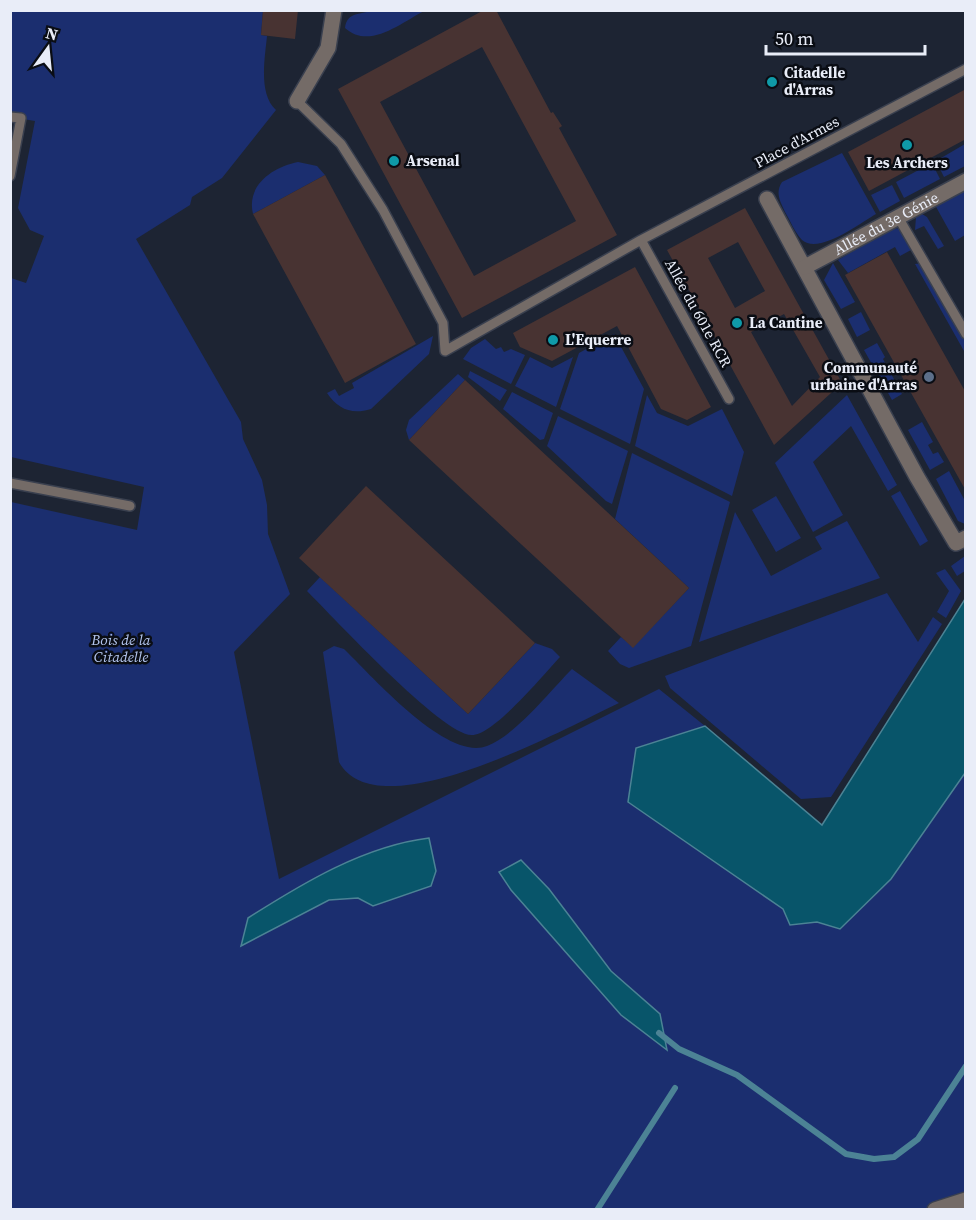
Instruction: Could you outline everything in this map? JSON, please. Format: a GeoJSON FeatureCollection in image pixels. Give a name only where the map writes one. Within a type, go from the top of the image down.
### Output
{"type":"FeatureCollection","features":[{"type":"Feature","properties":{"kind":"street"},"geometry":{"type":"LineString","coordinates":[[297,101],[328,48],[334,10]]}},
{"type":"Feature","properties":{"kind":"street","name":"Allée du 3e Génie"},"geometry":{"type":"LineString","coordinates":[[805,267],[966,181]]}},
{"type":"Feature","properties":{"kind":"street"},"geometry":{"type":"LineString","coordinates":[[767,199],[917,477],[961,541]]}},
{"type":"Feature","properties":{"kind":"street"},"geometry":{"type":"LineString","coordinates":[[934,1209],[966,1200]]}},
{"type":"Feature","properties":{"kind":"lane","name":"Place d'Armes"},"geometry":{"type":"LineString","coordinates":[[297,101],[341,144],[383,210],[443,323],[445,351],[641,240],[966,69]]}},
{"type":"Feature","properties":{"kind":"lane"},"geometry":{"type":"LineString","coordinates":[[10,117],[21,118],[10,176]]}},
{"type":"Feature","properties":{"kind":"lane"},"geometry":{"type":"LineString","coordinates":[[757,181],[767,199]]}},
{"type":"Feature","properties":{"kind":"lane"},"geometry":{"type":"LineString","coordinates":[[898,217],[966,334]]}},
{"type":"Feature","properties":{"kind":"lane","name":"Allée du 601e RCR"},"geometry":{"type":"LineString","coordinates":[[641,240],[729,399]]}},
{"type":"Feature","properties":{"kind":"lane"},"geometry":{"type":"LineString","coordinates":[[10,483],[130,506]]}},
{"type":"Feature","properties":{"kind":"green space"},"geometry":{"type":"Polygon","coordinates":[[[374,10],[424,11],[385,32],[374,35],[354,34],[345,28],[352,16],[374,10]]]}},
{"type":"Feature","properties":{"kind":"green space","name":"Bois de la Citadelle"},"geometry":{"type":"Polygon","coordinates":[[[10,11],[263,11],[261,35],[267,36],[264,65],[265,85],[270,103],[276,110],[222,178],[192,197],[190,205],[136,239],[241,422],[243,439],[262,480],[267,505],[268,534],[290,594],[234,652],[279,879],[659,689],[705,726],[636,748],[629,802],[783,909],[790,925],[817,922],[840,929],[891,879],[965,773],[965,1200],[935,1210],[11,1209],[11,502],[137,530],[144,487],[11,457],[11,278],[26,283],[44,236],[30,230],[18,208],[35,121],[11,117],[10,11]]]}},
{"type":"Feature","properties":{"kind":"green space"},"geometry":{"type":"Polygon","coordinates":[[[965,144],[965,166],[944,177],[936,161],[965,144]]]}},
{"type":"Feature","properties":{"kind":"green space"},"geometry":{"type":"Polygon","coordinates":[[[842,153],[876,214],[829,241],[809,244],[799,237],[785,212],[779,197],[780,186],[782,182],[842,153]]]}},
{"type":"Feature","properties":{"kind":"green space"},"geometry":{"type":"Polygon","coordinates":[[[298,162],[317,166],[325,175],[253,214],[254,194],[264,179],[279,168],[298,162]]]}},
{"type":"Feature","properties":{"kind":"green space"},"geometry":{"type":"Polygon","coordinates":[[[932,163],[940,179],[904,198],[896,182],[932,163]]]}},
{"type":"Feature","properties":{"kind":"green space"},"geometry":{"type":"Polygon","coordinates":[[[892,185],[900,201],[880,212],[871,195],[892,185]]]}},
{"type":"Feature","properties":{"kind":"green space"},"geometry":{"type":"Polygon","coordinates":[[[965,189],[965,235],[955,241],[935,205],[965,189]]]}},
{"type":"Feature","properties":{"kind":"green space"},"geometry":{"type":"Polygon","coordinates":[[[922,214],[927,217],[944,246],[938,249],[924,226],[915,230],[916,217],[922,214]]]}},
{"type":"Feature","properties":{"kind":"green space"},"geometry":{"type":"Polygon","coordinates":[[[901,228],[913,245],[911,250],[900,256],[895,247],[848,273],[838,260],[890,229],[901,228]]]}},
{"type":"Feature","properties":{"kind":"green space"},"geometry":{"type":"Polygon","coordinates":[[[833,263],[855,302],[841,309],[824,280],[833,263]]]}},
{"type":"Feature","properties":{"kind":"green space"},"geometry":{"type":"Polygon","coordinates":[[[922,263],[965,337],[964,351],[915,264],[922,263]]]}},
{"type":"Feature","properties":{"kind":"green space"},"geometry":{"type":"Polygon","coordinates":[[[861,312],[870,330],[857,337],[848,319],[861,312]]]}},
{"type":"Feature","properties":{"kind":"green space"},"geometry":{"type":"Polygon","coordinates":[[[614,334],[644,389],[630,444],[560,409],[579,353],[614,334]]]}},
{"type":"Feature","properties":{"kind":"green space"},"geometry":{"type":"Polygon","coordinates":[[[433,336],[429,354],[371,409],[351,411],[340,407],[327,393],[335,389],[339,396],[354,388],[352,383],[433,336]]]}},
{"type":"Feature","properties":{"kind":"green space"},"geometry":{"type":"Polygon","coordinates":[[[485,339],[496,349],[501,347],[504,352],[511,349],[525,355],[511,384],[463,359],[471,348],[485,339]]]}},
{"type":"Feature","properties":{"kind":"green space"},"geometry":{"type":"Polygon","coordinates":[[[877,343],[902,394],[892,400],[864,350],[877,343]]]}},
{"type":"Feature","properties":{"kind":"green space"},"geometry":{"type":"Polygon","coordinates":[[[530,357],[552,368],[573,357],[556,407],[515,386],[530,357]]]}},
{"type":"Feature","properties":{"kind":"green space"},"geometry":{"type":"Polygon","coordinates":[[[470,371],[507,390],[500,401],[468,377],[470,371]]]}},
{"type":"Feature","properties":{"kind":"green space"},"geometry":{"type":"Polygon","coordinates":[[[458,374],[465,380],[409,440],[406,430],[409,420],[458,374]]]}},
{"type":"Feature","properties":{"kind":"green space"},"geometry":{"type":"Polygon","coordinates":[[[512,392],[553,413],[544,439],[540,440],[503,409],[512,392]]]}},
{"type":"Feature","properties":{"kind":"green space"},"geometry":{"type":"Polygon","coordinates":[[[647,395],[657,413],[688,426],[722,409],[744,452],[732,496],[635,446],[647,395]]]}},
{"type":"Feature","properties":{"kind":"green space"},"geometry":{"type":"Polygon","coordinates":[[[847,395],[897,485],[888,491],[851,426],[813,462],[843,515],[813,532],[775,463],[847,395]]]}},
{"type":"Feature","properties":{"kind":"green space"},"geometry":{"type":"Polygon","coordinates":[[[558,416],[628,451],[612,504],[547,446],[558,416]]]}},
{"type":"Feature","properties":{"kind":"green space"},"geometry":{"type":"Polygon","coordinates":[[[922,422],[933,442],[928,445],[933,454],[938,452],[944,462],[930,470],[908,430],[922,422]]]}},
{"type":"Feature","properties":{"kind":"green space"},"geometry":{"type":"Polygon","coordinates":[[[632,453],[730,502],[691,646],[629,668],[620,664],[608,651],[621,637],[633,647],[689,588],[615,519],[632,453]]]}},
{"type":"Feature","properties":{"kind":"green space"},"geometry":{"type":"Polygon","coordinates":[[[949,471],[965,501],[965,524],[958,521],[936,479],[949,471]]]}},
{"type":"Feature","properties":{"kind":"green space"},"geometry":{"type":"Polygon","coordinates":[[[900,491],[928,541],[920,546],[891,496],[900,491]]]}},
{"type":"Feature","properties":{"kind":"green space"},"geometry":{"type":"Polygon","coordinates":[[[776,496],[801,538],[776,552],[752,510],[776,496]]]}},
{"type":"Feature","properties":{"kind":"green space"},"geometry":{"type":"Polygon","coordinates":[[[735,512],[771,576],[822,549],[815,537],[847,521],[880,578],[699,642],[735,512]]]}},
{"type":"Feature","properties":{"kind":"green space"},"geometry":{"type":"Polygon","coordinates":[[[965,556],[965,571],[957,576],[951,566],[965,556]]]}},
{"type":"Feature","properties":{"kind":"green space"},"geometry":{"type":"Polygon","coordinates":[[[945,569],[961,591],[946,618],[937,612],[949,591],[936,573],[945,569]]]}},
{"type":"Feature","properties":{"kind":"green space"},"geometry":{"type":"Polygon","coordinates":[[[320,577],[468,714],[535,643],[552,649],[560,657],[505,715],[493,725],[472,735],[458,730],[438,717],[414,697],[307,591],[320,577]]]}},
{"type":"Feature","properties":{"kind":"green space"},"geometry":{"type":"Polygon","coordinates":[[[887,593],[918,642],[933,617],[942,624],[831,797],[801,799],[670,688],[665,676],[887,593]]]}},
{"type":"Feature","properties":{"kind":"green space"},"geometry":{"type":"Polygon","coordinates":[[[334,646],[344,649],[411,714],[452,741],[471,748],[487,746],[521,723],[572,669],[619,703],[518,751],[431,781],[392,786],[360,781],[339,762],[323,652],[334,646]]]}},
{"type":"Feature","properties":{"kind":"shaded area"},"geometry":{"type":"Polygon","coordinates":[[[965,599],[965,773],[891,879],[840,929],[817,922],[790,925],[783,909],[628,802],[636,748],[705,726],[822,825],[965,599]]]}},
{"type":"Feature","properties":{"kind":"shaded area"},"geometry":{"type":"Polygon","coordinates":[[[429,838],[436,871],[431,886],[373,906],[358,898],[329,900],[241,946],[248,918],[312,879],[381,849],[429,838]]]}},
{"type":"Feature","properties":{"kind":"shaded area"},"geometry":{"type":"Polygon","coordinates":[[[521,860],[549,889],[611,971],[660,1014],[667,1050],[621,1015],[511,890],[499,872],[521,860]]]}},
{"type":"Feature","properties":{"kind":"building"},"geometry":{"type":"Polygon","coordinates":[[[263,10],[298,10],[295,39],[261,35],[263,10]]]}},
{"type":"Feature","properties":{"kind":"building","name":"Arsenal"},"geometry":{"type":"Polygon","coordinates":[[[484,10],[496,10],[551,113],[553,112],[562,126],[559,128],[617,235],[462,318],[338,89],[484,10]],[[482,47],[380,102],[474,276],[576,221],[482,47]]]}},
{"type":"Feature","properties":{"kind":"building","name":"Les Archers"},"geometry":{"type":"Polygon","coordinates":[[[966,89],[966,139],[869,191],[848,152],[966,89]]]}},
{"type":"Feature","properties":{"kind":"building"},"geometry":{"type":"Polygon","coordinates":[[[325,175],[416,344],[345,383],[253,214],[325,175]]]}},
{"type":"Feature","properties":{"kind":"building","name":"La Cantine"},"geometry":{"type":"Polygon","coordinates":[[[745,208],[842,383],[774,445],[667,250],[745,208]],[[738,242],[708,258],[735,308],[765,291],[738,242]],[[784,314],[751,332],[792,406],[820,377],[784,314]]]}},
{"type":"Feature","properties":{"kind":"building","name":"Communauté urbaine d'Arras"},"geometry":{"type":"Polygon","coordinates":[[[887,252],[966,393],[966,491],[845,275],[887,252]]]}},
{"type":"Feature","properties":{"kind":"building","name":"L'Equerre"},"geometry":{"type":"Polygon","coordinates":[[[635,267],[711,407],[687,420],[661,409],[617,326],[552,361],[520,347],[513,333],[635,267]]]}},
{"type":"Feature","properties":{"kind":"building"},"geometry":{"type":"Polygon","coordinates":[[[465,380],[689,588],[633,648],[409,440],[465,380]]]}},
{"type":"Feature","properties":{"kind":"building"},"geometry":{"type":"Polygon","coordinates":[[[366,486],[535,643],[468,714],[299,558],[366,486]]]}},
{"type":"Feature","properties":{"kind":"waterway"},"geometry":{"type":"LineString","coordinates":[[659,1033],[679,1049],[737,1075],[846,1154],[874,1159],[894,1157],[918,1139],[966,1066]]}},
{"type":"Feature","properties":{"kind":"waterway"},"geometry":{"type":"LineString","coordinates":[[597,1210],[675,1088]]}},
{"type":"Feature","properties":{"kind":"place","name":"Citadelle d'Arras"},"geometry":{"type":"Point","coordinates":[772,82]}},
{"type":"Feature","properties":{"kind":"place","name":"Les Archers"},"geometry":{"type":"Point","coordinates":[907,145]}},
{"type":"Feature","properties":{"kind":"place","name":"Arsenal"},"geometry":{"type":"Point","coordinates":[394,161]}},
{"type":"Feature","properties":{"kind":"place","name":"La Cantine"},"geometry":{"type":"Point","coordinates":[737,323]}},
{"type":"Feature","properties":{"kind":"place","name":"L'Equerre"},"geometry":{"type":"Point","coordinates":[553,340]}},
{"type":"Feature","properties":{"kind":"place","name":"Communauté urbaine d'Arras"},"geometry":{"type":"Point","coordinates":[929,377]}}]}
